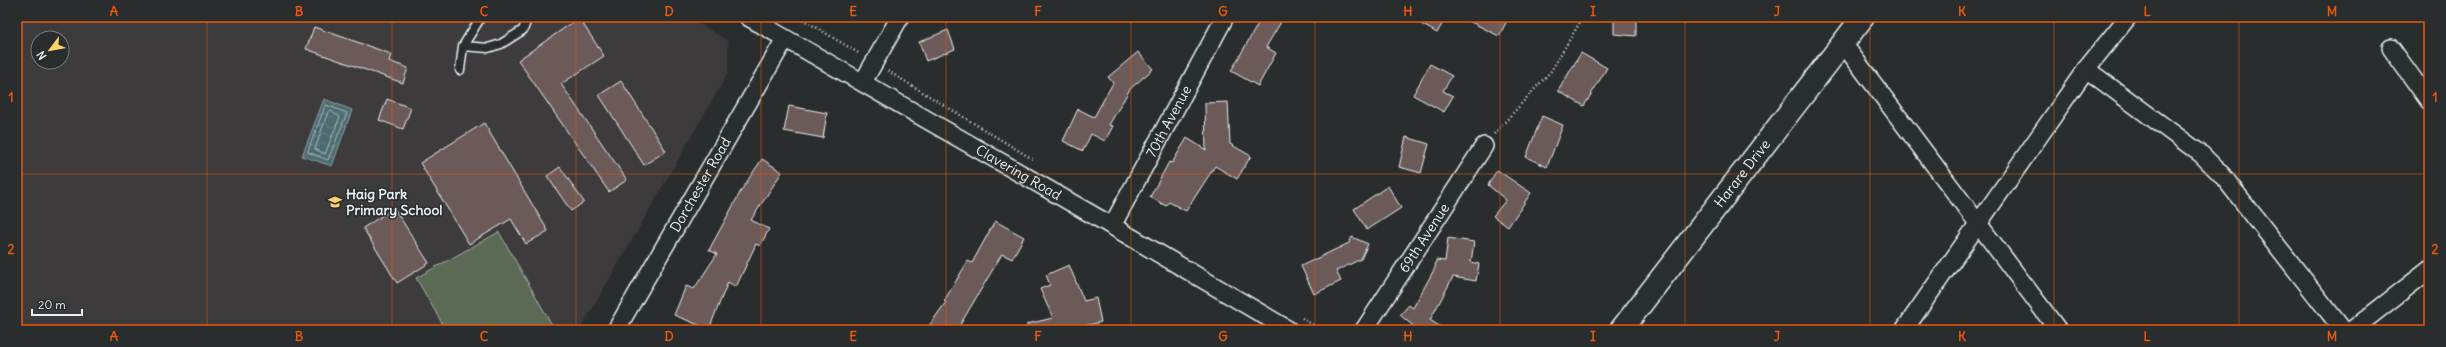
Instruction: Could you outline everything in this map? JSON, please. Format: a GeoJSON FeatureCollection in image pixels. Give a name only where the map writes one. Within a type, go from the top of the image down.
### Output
{"type":"FeatureCollection","features":[{"type":"Feature","properties":{"kind":"main road","name":"Harare Drive"},"geometry":{"type":"LineString","coordinates":[[1621,330],[1842,42],[1863,17]]}},
{"type":"Feature","properties":{"kind":"street","name":"Clavering Road"},"geometry":{"type":"LineString","coordinates":[[748,17],[1112,226],[1295,324]]}},
{"type":"Feature","properties":{"kind":"street"},"geometry":{"type":"LineString","coordinates":[[863,82],[900,17]]}},
{"type":"Feature","properties":{"kind":"street","name":"70th Avenue"},"geometry":{"type":"LineString","coordinates":[[1112,226],[1225,17]]}},
{"type":"Feature","properties":{"kind":"street"},"geometry":{"type":"LineString","coordinates":[[1904,330],[2086,69],[2128,17]]}},
{"type":"Feature","properties":{"kind":"street","name":"Dorchester Road"},"geometry":{"type":"LineString","coordinates":[[616,330],[785,39]]}},
{"type":"Feature","properties":{"kind":"street"},"geometry":{"type":"LineString","coordinates":[[1842,42],[2058,330]]}},
{"type":"Feature","properties":{"kind":"street"},"geometry":{"type":"LineString","coordinates":[[2391,48],[2429,101]]}},
{"type":"Feature","properties":{"kind":"street"},"geometry":{"type":"LineString","coordinates":[[2086,69],[2201,154],[2222,175],[2343,330]]}},
{"type":"Feature","properties":{"kind":"street","name":"69th Avenue"},"geometry":{"type":"LineString","coordinates":[[1364,330],[1484,146]]}},
{"type":"Feature","properties":{"kind":"street"},"geometry":{"type":"LineString","coordinates":[[2352,330],[2429,270]]}},
{"type":"Feature","properties":{"kind":"lane"},"geometry":{"type":"LineString","coordinates":[[460,70],[463,46],[481,17]]}},
{"type":"Feature","properties":{"kind":"lane"},"geometry":{"type":"LineString","coordinates":[[463,46],[488,48],[501,44],[523,30],[528,17]]}},
{"type":"Feature","properties":{"kind":"path"},"geometry":{"type":"LineString","coordinates":[[799,17],[1036,161]]}},
{"type":"Feature","properties":{"kind":"path"},"geometry":{"type":"LineString","coordinates":[[1484,146],[1551,71],[1583,17]]}},
{"type":"Feature","properties":{"kind":"path"},"geometry":{"type":"LineString","coordinates":[[1295,324],[1321,330]]}},
{"type":"Feature","properties":{"kind":"shaded area","name":"Haig Park Primary School"},"geometry":{"type":"Polygon","coordinates":[[[17,17],[688,17],[728,41],[728,73],[580,330],[17,330],[17,17]]]}},
{"type":"Feature","properties":{"kind":"green space"},"geometry":{"type":"Polygon","coordinates":[[[499,232],[555,330],[446,330],[416,278],[499,232]]]}},
{"type":"Feature","properties":{"kind":"water"},"geometry":{"type":"Polygon","coordinates":[[[324,99],[352,110],[332,166],[302,156],[324,99]]]}},
{"type":"Feature","properties":{"kind":"building"},"geometry":{"type":"Polygon","coordinates":[[[1262,17],[1284,17],[1266,47],[1276,53],[1258,86],[1231,71],[1262,17]]]}},
{"type":"Feature","properties":{"kind":"building"},"geometry":{"type":"Polygon","coordinates":[[[1409,17],[1446,17],[1437,33],[1409,17]]]}},
{"type":"Feature","properties":{"kind":"building"},"geometry":{"type":"Polygon","coordinates":[[[1461,17],[1509,17],[1499,36],[1461,17]]]}},
{"type":"Feature","properties":{"kind":"building"},"geometry":{"type":"Polygon","coordinates":[[[1614,17],[1636,17],[1636,36],[1614,34],[1614,17]]]}},
{"type":"Feature","properties":{"kind":"building"},"geometry":{"type":"Polygon","coordinates":[[[579,18],[604,56],[561,84],[627,180],[609,192],[518,60],[579,18]]]}},
{"type":"Feature","properties":{"kind":"building"},"geometry":{"type":"Polygon","coordinates":[[[314,27],[391,54],[389,61],[408,68],[403,83],[306,49],[314,27]]]}},
{"type":"Feature","properties":{"kind":"building"},"geometry":{"type":"Polygon","coordinates":[[[948,30],[955,49],[926,61],[919,42],[948,30]]]}},
{"type":"Feature","properties":{"kind":"building"},"geometry":{"type":"Polygon","coordinates":[[[1138,52],[1153,69],[1130,89],[1109,125],[1113,126],[1105,141],[1091,134],[1083,151],[1063,141],[1078,109],[1094,117],[1113,83],[1108,77],[1138,52]]]}},
{"type":"Feature","properties":{"kind":"building"},"geometry":{"type":"Polygon","coordinates":[[[1581,53],[1607,68],[1584,106],[1558,91],[1581,53]]]}},
{"type":"Feature","properties":{"kind":"building"},"geometry":{"type":"Polygon","coordinates":[[[1430,64],[1452,76],[1443,91],[1453,96],[1444,112],[1413,95],[1430,64]]]}},
{"type":"Feature","properties":{"kind":"building"},"geometry":{"type":"Polygon","coordinates":[[[621,81],[666,151],[644,165],[599,95],[621,81]]]}},
{"type":"Feature","properties":{"kind":"building"},"geometry":{"type":"Polygon","coordinates":[[[387,99],[411,108],[403,129],[379,120],[387,99]]]}},
{"type":"Feature","properties":{"kind":"building"},"geometry":{"type":"Polygon","coordinates":[[[1228,102],[1230,144],[1251,156],[1237,179],[1215,166],[1186,211],[1169,202],[1166,206],[1150,197],[1169,162],[1172,163],[1187,138],[1206,150],[1205,103],[1228,102]]]}},
{"type":"Feature","properties":{"kind":"building"},"geometry":{"type":"Polygon","coordinates":[[[789,106],[827,113],[823,138],[784,131],[789,106]]]}},
{"type":"Feature","properties":{"kind":"building"},"geometry":{"type":"Polygon","coordinates":[[[1542,116],[1563,125],[1547,167],[1526,157],[1542,116]]]}},
{"type":"Feature","properties":{"kind":"building"},"geometry":{"type":"Polygon","coordinates":[[[484,123],[548,231],[526,244],[511,219],[469,244],[420,163],[484,123]]]}},
{"type":"Feature","properties":{"kind":"building"},"geometry":{"type":"Polygon","coordinates":[[[1406,137],[1429,144],[1421,173],[1399,167],[1406,137]]]}},
{"type":"Feature","properties":{"kind":"building"},"geometry":{"type":"Polygon","coordinates":[[[762,159],[782,172],[751,220],[769,229],[760,246],[756,244],[736,287],[728,282],[709,329],[674,315],[686,286],[694,289],[717,254],[709,250],[742,189],[762,159]]]}},
{"type":"Feature","properties":{"kind":"building"},"geometry":{"type":"Polygon","coordinates":[[[560,167],[584,202],[571,211],[547,176],[560,167]]]}},
{"type":"Feature","properties":{"kind":"building"},"geometry":{"type":"Polygon","coordinates":[[[1497,170],[1531,193],[1508,227],[1493,216],[1506,200],[1488,185],[1497,170]]]}},
{"type":"Feature","properties":{"kind":"building"},"geometry":{"type":"Polygon","coordinates":[[[1388,186],[1401,208],[1367,230],[1354,209],[1388,186]]]}},
{"type":"Feature","properties":{"kind":"building"},"geometry":{"type":"Polygon","coordinates":[[[394,208],[429,263],[397,283],[363,228],[394,208]]]}},
{"type":"Feature","properties":{"kind":"building"},"geometry":{"type":"Polygon","coordinates":[[[995,221],[1024,237],[1012,259],[1002,254],[957,330],[926,330],[946,302],[944,301],[968,261],[972,263],[995,221]]]}},
{"type":"Feature","properties":{"kind":"building"},"geometry":{"type":"Polygon","coordinates":[[[1352,237],[1368,244],[1361,259],[1336,271],[1341,281],[1314,294],[1301,266],[1349,243],[1352,237]]]}},
{"type":"Feature","properties":{"kind":"building"},"geometry":{"type":"Polygon","coordinates":[[[1448,238],[1474,242],[1471,262],[1479,264],[1476,281],[1453,277],[1430,320],[1445,330],[1418,330],[1400,315],[1409,305],[1413,308],[1435,268],[1436,260],[1445,261],[1448,238]]]}},
{"type":"Feature","properties":{"kind":"building"},"geometry":{"type":"Polygon","coordinates":[[[1069,265],[1084,301],[1096,298],[1101,322],[1076,328],[1077,330],[1027,330],[1027,324],[1053,318],[1040,289],[1050,285],[1046,275],[1069,265]]]}},
{"type":"Feature","properties":{"kind":"place","name":"Haig Park Primary School"},"geometry":{"type":"Point","coordinates":[335,202]}}]}
